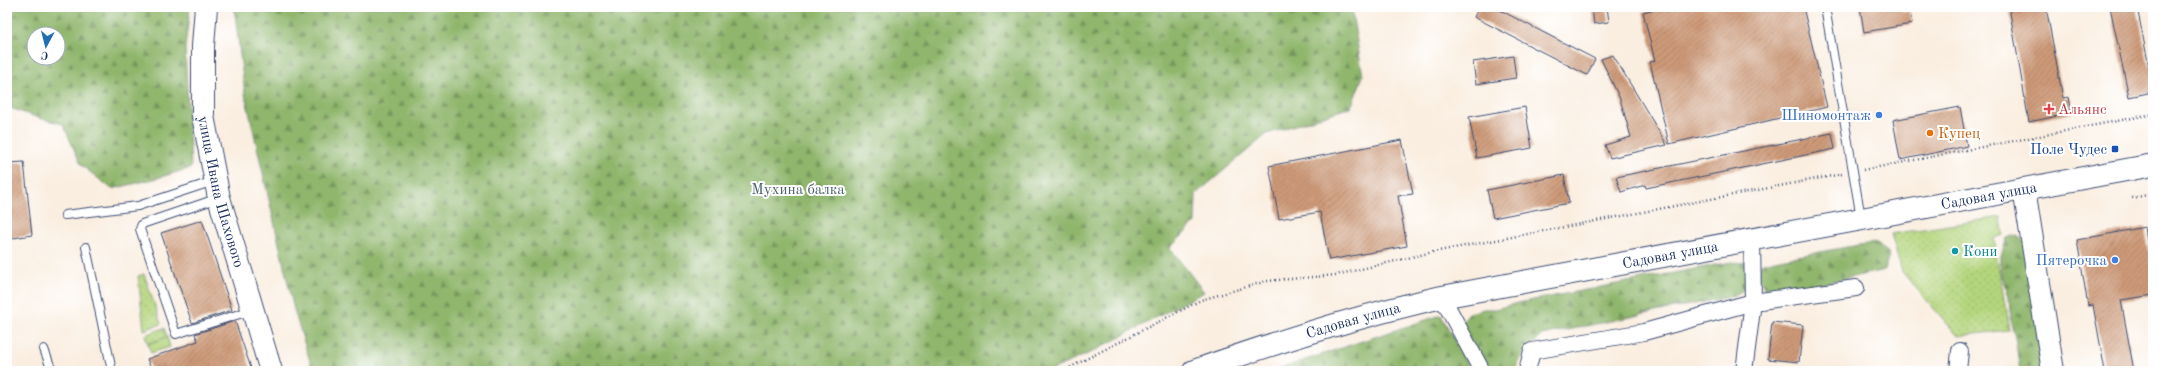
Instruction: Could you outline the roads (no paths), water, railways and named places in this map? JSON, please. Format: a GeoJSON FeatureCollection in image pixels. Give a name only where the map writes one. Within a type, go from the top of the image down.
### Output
{"type":"FeatureCollection","features":[{"type":"Feature","properties":{"kind":"main road","name":"улица Ивана Шахового"},"geometry":{"type":"LineString","coordinates":[[206,7],[203,46],[203,116],[217,189],[271,371]]}},
{"type":"Feature","properties":{"kind":"main road","name":"Садовая улица"},"geometry":{"type":"LineString","coordinates":[[1194,371],[1335,324],[1384,310],[1442,297],[2153,165]]}},
{"type":"Feature","properties":{"kind":"main road"},"geometry":{"type":"LineString","coordinates":[[2024,189],[2054,371]]}},
{"type":"Feature","properties":{"kind":"street"},"geometry":{"type":"LineString","coordinates":[[1744,371],[1753,302],[1752,239]]}},
{"type":"Feature","properties":{"kind":"street"},"geometry":{"type":"LineString","coordinates":[[1527,371],[1532,351],[1644,332],[1753,302],[1856,288]]}},
{"type":"Feature","properties":{"kind":"street"},"geometry":{"type":"LineString","coordinates":[[1442,297],[1482,371]]}},
{"type":"Feature","properties":{"kind":"street"},"geometry":{"type":"LineString","coordinates":[[1958,371],[1960,351]]}},
{"type":"Feature","properties":{"kind":"lane"},"geometry":{"type":"LineString","coordinates":[[1825,7],[1861,219]]}},
{"type":"Feature","properties":{"kind":"lane"},"geometry":{"type":"LineString","coordinates":[[65,215],[138,206],[217,189]]}},
{"type":"Feature","properties":{"kind":"lane"},"geometry":{"type":"LineString","coordinates":[[217,189],[142,224],[140,229],[176,334],[253,310]]}},
{"type":"Feature","properties":{"kind":"lane"},"geometry":{"type":"LineString","coordinates":[[86,247],[112,371]]}},
{"type":"Feature","properties":{"kind":"lane"},"geometry":{"type":"LineString","coordinates":[[44,349],[52,371]]}},
{"type":"Feature","properties":{"kind":"place","name":"Альянс"},"geometry":{"type":"Point","coordinates":[2049,109]}},
{"type":"Feature","properties":{"kind":"place","name":"Шиномонтаж"},"geometry":{"type":"Point","coordinates":[1879,115]}},
{"type":"Feature","properties":{"kind":"place","name":"Купец"},"geometry":{"type":"Point","coordinates":[1930,133]}},
{"type":"Feature","properties":{"kind":"place","name":"Поле Чудес"},"geometry":{"type":"Point","coordinates":[2115,149]}},
{"type":"Feature","properties":{"kind":"place","name":"Кони"},"geometry":{"type":"Point","coordinates":[1955,251]}},
{"type":"Feature","properties":{"kind":"place","name":"Пятерочка"},"geometry":{"type":"Point","coordinates":[2115,260]}},
{"type":"Feature","properties":{"kind":"park label","name":"Мухина балка"},"geometry":{"type":"Point","coordinates":[798,189]}}]}
